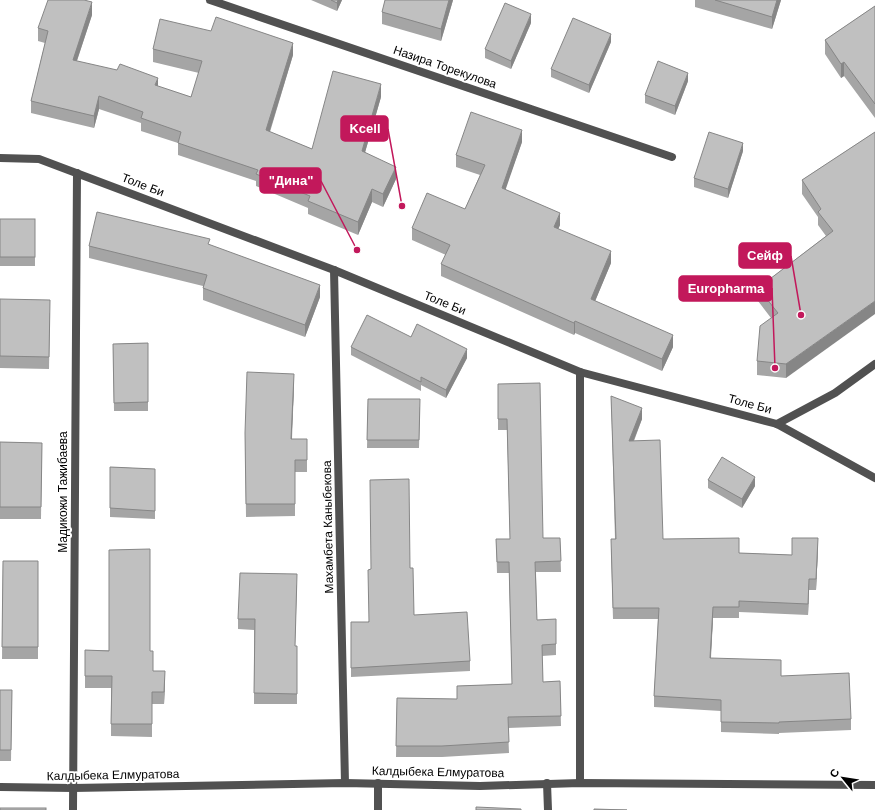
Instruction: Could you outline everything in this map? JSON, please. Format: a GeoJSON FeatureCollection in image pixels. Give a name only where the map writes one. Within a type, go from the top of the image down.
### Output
{"type":"FeatureCollection","features":[{"type":"Feature","properties":{"kind":"street","name":"Назира Торекулова"},"geometry":{"type":"LineString","coordinates":[[210,0],[672,157]]}},
{"type":"Feature","properties":{"kind":"street","name":"Толе Би"},"geometry":{"type":"LineString","coordinates":[[0,158],[39,158],[334,270],[580,372],[777,424],[835,393],[875,364]]}},
{"type":"Feature","properties":{"kind":"street","name":"Мадикожи Тажибаева"},"geometry":{"type":"LineString","coordinates":[[73,810],[77,173]]}},
{"type":"Feature","properties":{"kind":"street","name":"Махамбета Каныбекова"},"geometry":{"type":"LineString","coordinates":[[334,270],[345,783]]}},
{"type":"Feature","properties":{"kind":"street"},"geometry":{"type":"LineString","coordinates":[[580,372],[580,783]]}},
{"type":"Feature","properties":{"kind":"street"},"geometry":{"type":"LineString","coordinates":[[777,424],[875,478]]}},
{"type":"Feature","properties":{"kind":"street","name":"Калдыбека Елмуратова"},"geometry":{"type":"LineString","coordinates":[[0,787],[73,788],[345,783],[480,786],[548,783],[875,785]]}},
{"type":"Feature","properties":{"kind":"street"},"geometry":{"type":"LineString","coordinates":[[378,783],[378,810]]}},
{"type":"Feature","properties":{"kind":"street"},"geometry":{"type":"LineString","coordinates":[[548,783],[548,810]]}},
{"type":"Feature","properties":{"kind":"building"},"geometry":{"type":"Polygon","coordinates":[[[48,0],[84,0],[92,2],[73,60],[117,70],[120,64],[158,78],[155,85],[191,97],[202,61],[153,49],[160,19],[211,31],[216,17],[293,43],[266,130],[312,149],[333,71],[381,84],[362,151],[396,167],[383,194],[372,189],[358,222],[308,201],[310,196],[256,174],[258,170],[178,143],[181,132],[141,118],[143,112],[99,96],[94,116],[31,101],[48,31],[38,28],[48,0]]]}},
{"type":"Feature","properties":{"kind":"building"},"geometry":{"type":"Polygon","coordinates":[[[331,0],[338,0],[337,3],[331,0]]]}},
{"type":"Feature","properties":{"kind":"building"},"geometry":{"type":"Polygon","coordinates":[[[385,0],[449,0],[441,29],[382,12],[385,0]]]}},
{"type":"Feature","properties":{"kind":"building"},"geometry":{"type":"Polygon","coordinates":[[[715,0],[777,0],[772,17],[715,0]]]}},
{"type":"Feature","properties":{"kind":"building"},"geometry":{"type":"Polygon","coordinates":[[[505,3],[531,14],[511,61],[485,49],[505,3]]]}},
{"type":"Feature","properties":{"kind":"building"},"geometry":{"type":"Polygon","coordinates":[[[875,6],[875,104],[844,62],[841,64],[825,40],[875,6]]]}},
{"type":"Feature","properties":{"kind":"building"},"geometry":{"type":"Polygon","coordinates":[[[573,18],[611,34],[589,85],[551,69],[573,18]]]}},
{"type":"Feature","properties":{"kind":"building"},"geometry":{"type":"Polygon","coordinates":[[[658,61],[688,73],[675,106],[645,95],[658,61]]]}},
{"type":"Feature","properties":{"kind":"building"},"geometry":{"type":"Polygon","coordinates":[[[471,112],[522,130],[502,188],[560,213],[554,227],[611,251],[591,299],[673,335],[662,359],[575,321],[574,323],[441,264],[450,245],[412,228],[427,193],[465,209],[485,165],[456,155],[471,112]]]}},
{"type":"Feature","properties":{"kind":"building"},"geometry":{"type":"Polygon","coordinates":[[[709,132],[743,143],[728,189],[694,178],[709,132]]]}},
{"type":"Feature","properties":{"kind":"building"},"geometry":{"type":"Polygon","coordinates":[[[875,132],[875,301],[786,364],[757,361],[760,326],[778,313],[758,288],[833,231],[818,212],[821,209],[802,180],[875,132]]]}},
{"type":"Feature","properties":{"kind":"building"},"geometry":{"type":"Polygon","coordinates":[[[97,212],[210,239],[208,244],[320,285],[305,325],[203,288],[207,275],[89,246],[97,212]]]}},
{"type":"Feature","properties":{"kind":"building"},"geometry":{"type":"Polygon","coordinates":[[[0,219],[35,219],[35,257],[0,257],[0,219]]]}},
{"type":"Feature","properties":{"kind":"building"},"geometry":{"type":"Polygon","coordinates":[[[0,299],[50,300],[49,357],[0,356],[0,299]]]}},
{"type":"Feature","properties":{"kind":"building"},"geometry":{"type":"Polygon","coordinates":[[[367,315],[411,337],[417,324],[467,349],[446,390],[421,377],[421,382],[351,347],[367,315]]]}},
{"type":"Feature","properties":{"kind":"building"},"geometry":{"type":"Polygon","coordinates":[[[148,343],[148,402],[114,403],[113,344],[148,343]]]}},
{"type":"Feature","properties":{"kind":"building"},"geometry":{"type":"Polygon","coordinates":[[[247,372],[294,374],[291,439],[307,439],[307,460],[295,460],[295,504],[246,504],[245,433],[247,372]]]}},
{"type":"Feature","properties":{"kind":"building"},"geometry":{"type":"Polygon","coordinates":[[[540,383],[543,538],[560,538],[561,561],[535,562],[537,620],[556,619],[556,644],[542,645],[543,682],[560,681],[561,716],[508,717],[509,742],[442,746],[396,746],[397,698],[457,699],[457,686],[512,684],[509,562],[497,562],[496,539],[510,539],[507,419],[498,419],[498,384],[540,383]]]}},
{"type":"Feature","properties":{"kind":"building"},"geometry":{"type":"Polygon","coordinates":[[[611,396],[642,408],[629,441],[660,440],[663,539],[739,538],[739,553],[792,555],[792,538],[818,538],[816,579],[809,579],[808,604],[739,601],[739,607],[713,607],[710,658],[781,660],[781,676],[849,673],[851,719],[779,723],[721,722],[721,700],[654,696],[659,608],[613,608],[611,539],[616,539],[611,396]]]}},
{"type":"Feature","properties":{"kind":"building"},"geometry":{"type":"Polygon","coordinates":[[[368,399],[420,399],[419,440],[367,440],[368,399]]]}},
{"type":"Feature","properties":{"kind":"building"},"geometry":{"type":"Polygon","coordinates":[[[0,442],[42,443],[41,507],[0,507],[0,442]]]}},
{"type":"Feature","properties":{"kind":"building"},"geometry":{"type":"Polygon","coordinates":[[[722,457],[755,477],[742,499],[708,480],[722,457]]]}},
{"type":"Feature","properties":{"kind":"building"},"geometry":{"type":"Polygon","coordinates":[[[110,467],[155,469],[155,511],[110,508],[110,467]]]}},
{"type":"Feature","properties":{"kind":"building"},"geometry":{"type":"Polygon","coordinates":[[[409,479],[410,568],[413,568],[414,615],[467,612],[470,661],[351,668],[351,622],[369,622],[368,570],[371,569],[370,480],[409,479]]]}},
{"type":"Feature","properties":{"kind":"building"},"geometry":{"type":"Polygon","coordinates":[[[150,549],[150,651],[153,651],[153,671],[165,671],[164,692],[152,692],[152,724],[111,724],[112,676],[85,676],[85,650],[109,651],[109,550],[150,549]]]}},
{"type":"Feature","properties":{"kind":"building"},"geometry":{"type":"Polygon","coordinates":[[[3,561],[38,561],[38,647],[2,647],[3,561]]]}},
{"type":"Feature","properties":{"kind":"building"},"geometry":{"type":"Polygon","coordinates":[[[240,573],[297,574],[295,646],[297,646],[297,694],[254,693],[255,619],[238,619],[240,573]]]}},
{"type":"Feature","properties":{"kind":"building"},"geometry":{"type":"Polygon","coordinates":[[[0,690],[12,690],[11,750],[0,750],[0,690]]]}},
{"type":"Feature","properties":{"kind":"building"},"geometry":{"type":"Polygon","coordinates":[[[476,807],[521,809],[521,810],[476,810],[476,807]]]}},
{"type":"Feature","properties":{"kind":"building"},"geometry":{"type":"Polygon","coordinates":[[[0,808],[46,808],[46,810],[0,810],[0,808]]]}},
{"type":"Feature","properties":{"kind":"building"},"geometry":{"type":"Polygon","coordinates":[[[594,809],[627,810],[594,810],[594,809]]]}},
{"type":"Feature","properties":{"kind":"place","name":"Kcell"},"geometry":{"type":"Point","coordinates":[402,206]}},
{"type":"Feature","properties":{"kind":"place","name":"\"Дина\""},"geometry":{"type":"Point","coordinates":[357,250]}},
{"type":"Feature","properties":{"kind":"place","name":"Сейф"},"geometry":{"type":"Point","coordinates":[801,315]}},
{"type":"Feature","properties":{"kind":"place","name":"Europharma"},"geometry":{"type":"Point","coordinates":[775,368]}}]}
